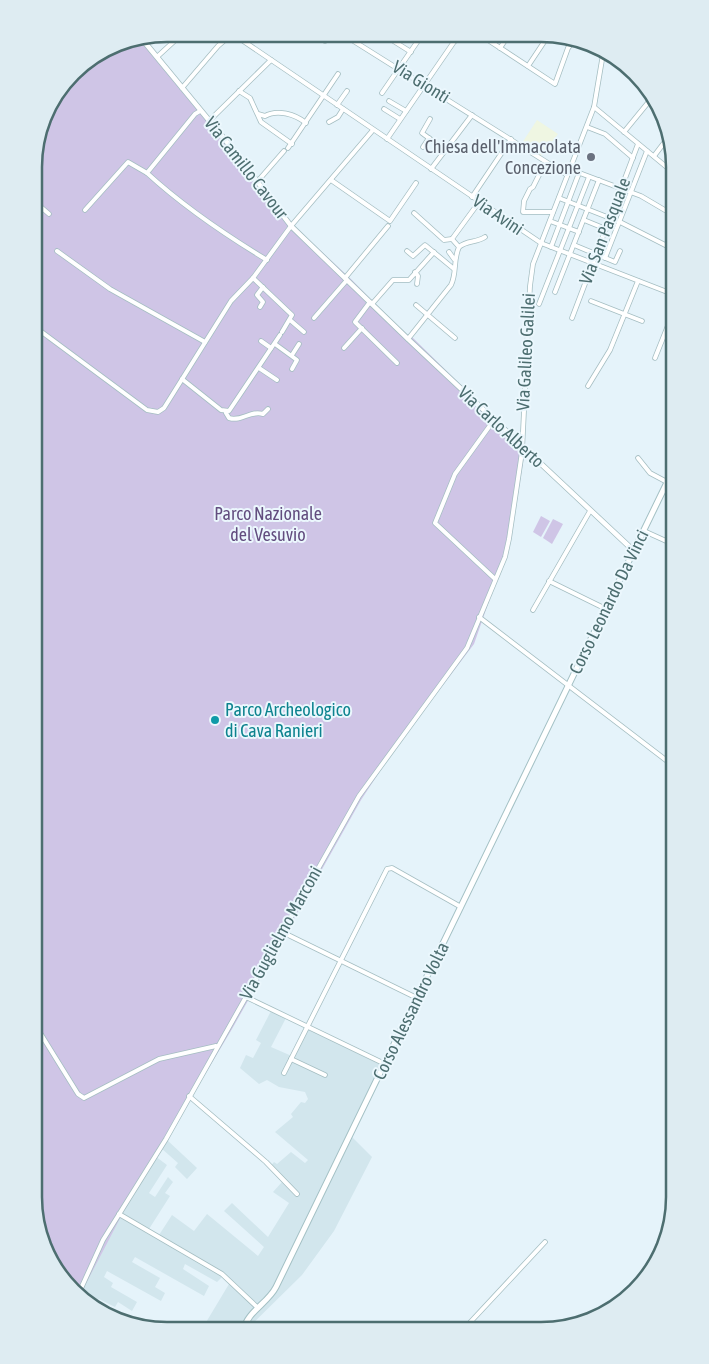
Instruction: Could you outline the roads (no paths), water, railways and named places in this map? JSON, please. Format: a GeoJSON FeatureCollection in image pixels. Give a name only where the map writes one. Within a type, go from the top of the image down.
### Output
{"type":"FeatureCollection","features":[{"type":"Feature","properties":{"kind":"main road","name":"Corso Leonardo Da Vinci"},"geometry":{"type":"LineString","coordinates":[[569,685],[666,484]]}},
{"type":"Feature","properties":{"kind":"main road","name":"Corso Alessandro Volta"},"geometry":{"type":"LineString","coordinates":[[247,1322],[269,1298],[276,1287],[569,685]]}},
{"type":"Feature","properties":{"kind":"street"},"geometry":{"type":"LineString","coordinates":[[158,56],[172,43]]}},
{"type":"Feature","properties":{"kind":"street"},"geometry":{"type":"LineString","coordinates":[[182,88],[222,43]]}},
{"type":"Feature","properties":{"kind":"street","name":"Via Avini"},"geometry":{"type":"LineString","coordinates":[[246,43],[541,244],[666,292]]}},
{"type":"Feature","properties":{"kind":"street","name":"Via Gionti"},"geometry":{"type":"LineString","coordinates":[[357,43],[567,175]]}},
{"type":"Feature","properties":{"kind":"street"},"geometry":{"type":"LineString","coordinates":[[396,43],[410,52]]}},
{"type":"Feature","properties":{"kind":"street"},"geometry":{"type":"LineString","coordinates":[[382,93],[416,43]]}},
{"type":"Feature","properties":{"kind":"street"},"geometry":{"type":"LineString","coordinates":[[387,139],[454,43]]}},
{"type":"Feature","properties":{"kind":"street"},"geometry":{"type":"LineString","coordinates":[[492,43],[555,84],[570,46]]}},
{"type":"Feature","properties":{"kind":"street"},"geometry":{"type":"LineString","coordinates":[[500,48],[503,43]]}},
{"type":"Feature","properties":{"kind":"street"},"geometry":{"type":"LineString","coordinates":[[528,66],[543,43]]}},
{"type":"Feature","properties":{"kind":"street","name":"Via Camillo Cavour"},"geometry":{"type":"LineString","coordinates":[[147,44],[292,226]]}},
{"type":"Feature","properties":{"kind":"street","name":"Via Galileo Galilei"},"geometry":{"type":"LineString","coordinates":[[495,579],[509,539],[522,447],[530,286],[533,264],[594,107],[602,58]]}},
{"type":"Feature","properties":{"kind":"street"},"geometry":{"type":"LineString","coordinates":[[209,120],[271,60]]}},
{"type":"Feature","properties":{"kind":"street"},"geometry":{"type":"LineString","coordinates":[[257,182],[292,144],[338,74]]}},
{"type":"Feature","properties":{"kind":"street"},"geometry":{"type":"LineString","coordinates":[[239,91],[250,98],[251,104],[261,122],[292,144]]}},
{"type":"Feature","properties":{"kind":"street"},"geometry":{"type":"LineString","coordinates":[[337,105],[347,91]]}},
{"type":"Feature","properties":{"kind":"street"},"geometry":{"type":"LineString","coordinates":[[389,101],[406,111]]}},
{"type":"Feature","properties":{"kind":"street"},"geometry":{"type":"LineString","coordinates":[[624,132],[648,103]]}},
{"type":"Feature","properties":{"kind":"street"},"geometry":{"type":"LineString","coordinates":[[594,107],[666,166]]}},
{"type":"Feature","properties":{"kind":"street"},"geometry":{"type":"LineString","coordinates":[[329,122],[338,117],[343,109]]}},
{"type":"Feature","properties":{"kind":"street"},"geometry":{"type":"LineString","coordinates":[[384,109],[400,119]]}},
{"type":"Feature","properties":{"kind":"street","name":"Via Camillo Cavour"},"geometry":{"type":"LineString","coordinates":[[147,173],[200,110]]}},
{"type":"Feature","properties":{"kind":"street"},"geometry":{"type":"LineString","coordinates":[[258,114],[265,116],[272,112],[294,114],[306,122]]}},
{"type":"Feature","properties":{"kind":"street"},"geometry":{"type":"LineString","coordinates":[[431,169],[472,115]]}},
{"type":"Feature","properties":{"kind":"street"},"geometry":{"type":"LineString","coordinates":[[430,119],[422,133],[443,152]]}},
{"type":"Feature","properties":{"kind":"street"},"geometry":{"type":"LineString","coordinates":[[587,127],[605,134],[633,158]]}},
{"type":"Feature","properties":{"kind":"street"},"geometry":{"type":"LineString","coordinates":[[43,333],[147,410],[158,412],[164,408],[231,301],[253,278],[292,226],[373,130]]}},
{"type":"Feature","properties":{"kind":"street"},"geometry":{"type":"LineString","coordinates":[[423,147],[429,138]]}},
{"type":"Feature","properties":{"kind":"street"},"geometry":{"type":"LineString","coordinates":[[472,197],[511,139]]}},
{"type":"Feature","properties":{"kind":"street"},"geometry":{"type":"LineString","coordinates":[[654,156],[663,143]]}},
{"type":"Feature","properties":{"kind":"street","name":"Via San Pasquale"},"geometry":{"type":"LineString","coordinates":[[572,318],[638,144]]}},
{"type":"Feature","properties":{"kind":"street"},"geometry":{"type":"LineString","coordinates":[[606,258],[647,151]]}},
{"type":"Feature","properties":{"kind":"street"},"geometry":{"type":"LineString","coordinates":[[85,210],[128,162],[147,173],[169,193],[211,224],[267,260]]}},
{"type":"Feature","properties":{"kind":"street"},"geometry":{"type":"LineString","coordinates":[[569,169],[631,192],[666,211]]}},
{"type":"Feature","properties":{"kind":"street"},"geometry":{"type":"LineString","coordinates":[[541,172],[524,201],[523,212],[553,212]]}},
{"type":"Feature","properties":{"kind":"street"},"geometry":{"type":"LineString","coordinates":[[551,247],[579,173]]}},
{"type":"Feature","properties":{"kind":"street"},"geometry":{"type":"LineString","coordinates":[[539,304],[589,177]]}},
{"type":"Feature","properties":{"kind":"street"},"geometry":{"type":"LineString","coordinates":[[331,180],[390,221],[416,183]]}},
{"type":"Feature","properties":{"kind":"street"},"geometry":{"type":"LineString","coordinates":[[555,292],[599,180]]}},
{"type":"Feature","properties":{"kind":"street"},"geometry":{"type":"LineString","coordinates":[[558,198],[620,222],[666,245]]}},
{"type":"Feature","properties":{"kind":"street"},"geometry":{"type":"LineString","coordinates":[[414,213],[444,240],[452,239],[479,202]]}},
{"type":"Feature","properties":{"kind":"street"},"geometry":{"type":"LineString","coordinates":[[43,208],[50,214]]}},
{"type":"Feature","properties":{"kind":"street"},"geometry":{"type":"LineString","coordinates":[[584,220],[606,229]]}},
{"type":"Feature","properties":{"kind":"street"},"geometry":{"type":"LineString","coordinates":[[550,221],[579,232]]}},
{"type":"Feature","properties":{"kind":"street","name":"Via Carlo Alberto"},"geometry":{"type":"LineString","coordinates":[[292,226],[408,339],[634,551]]}},
{"type":"Feature","properties":{"kind":"street"},"geometry":{"type":"LineString","coordinates":[[314,318],[388,226]]}},
{"type":"Feature","properties":{"kind":"street"},"geometry":{"type":"LineString","coordinates":[[408,339],[451,285],[454,260],[459,247],[465,242],[477,241],[484,237]]}},
{"type":"Feature","properties":{"kind":"street"},"geometry":{"type":"LineString","coordinates":[[452,239],[459,247]]}},
{"type":"Feature","properties":{"kind":"street"},"geometry":{"type":"LineString","coordinates":[[407,251],[413,256],[425,245],[454,270]]}},
{"type":"Feature","properties":{"kind":"street"},"geometry":{"type":"LineString","coordinates":[[574,245],[615,262],[620,251]]}},
{"type":"Feature","properties":{"kind":"street"},"geometry":{"type":"LineString","coordinates":[[57,251],[110,289],[205,342]]}},
{"type":"Feature","properties":{"kind":"street"},"geometry":{"type":"LineString","coordinates":[[398,363],[355,322],[392,280],[406,280],[434,252]]}},
{"type":"Feature","properties":{"kind":"street"},"geometry":{"type":"LineString","coordinates":[[449,252],[454,260]]}},
{"type":"Feature","properties":{"kind":"street"},"geometry":{"type":"LineString","coordinates":[[425,262],[430,265]]}},
{"type":"Feature","properties":{"kind":"street"},"geometry":{"type":"LineString","coordinates":[[415,272],[418,276],[417,284]]}},
{"type":"Feature","properties":{"kind":"street"},"geometry":{"type":"LineString","coordinates":[[226,412],[232,408],[292,315],[253,278]]}},
{"type":"Feature","properties":{"kind":"street"},"geometry":{"type":"LineString","coordinates":[[588,386],[610,350],[638,281]]}},
{"type":"Feature","properties":{"kind":"street"},"geometry":{"type":"LineString","coordinates":[[260,307],[263,302],[255,294],[263,287]]}},
{"type":"Feature","properties":{"kind":"street"},"geometry":{"type":"LineString","coordinates":[[591,300],[642,322]]}},
{"type":"Feature","properties":{"kind":"street"},"geometry":{"type":"LineString","coordinates":[[416,305],[456,338]]}},
{"type":"Feature","properties":{"kind":"street"},"geometry":{"type":"LineString","coordinates":[[290,320],[304,332]]}},
{"type":"Feature","properties":{"kind":"street"},"geometry":{"type":"LineString","coordinates":[[344,348],[362,328]]}},
{"type":"Feature","properties":{"kind":"street"},"geometry":{"type":"LineString","coordinates":[[655,358],[666,330]]}},
{"type":"Feature","properties":{"kind":"street"},"geometry":{"type":"LineString","coordinates":[[261,341],[272,348]]}},
{"type":"Feature","properties":{"kind":"street"},"geometry":{"type":"LineString","coordinates":[[274,344],[297,360],[292,369]]}},
{"type":"Feature","properties":{"kind":"street"},"geometry":{"type":"LineString","coordinates":[[292,355],[299,344]]}},
{"type":"Feature","properties":{"kind":"street"},"geometry":{"type":"LineString","coordinates":[[258,368],[277,380]]}},
{"type":"Feature","properties":{"kind":"street"},"geometry":{"type":"LineString","coordinates":[[182,378],[226,412],[230,418],[237,419],[248,414],[263,414],[268,409]]}},
{"type":"Feature","properties":{"kind":"street"},"geometry":{"type":"LineString","coordinates":[[494,420],[455,474],[435,523],[495,579]]}},
{"type":"Feature","properties":{"kind":"street"},"geometry":{"type":"LineString","coordinates":[[638,458],[650,473],[666,481]]}},
{"type":"Feature","properties":{"kind":"street"},"geometry":{"type":"LineString","coordinates":[[533,610],[590,511]]}},
{"type":"Feature","properties":{"kind":"street"},"geometry":{"type":"LineString","coordinates":[[644,531],[666,541]]}},
{"type":"Feature","properties":{"kind":"street","name":"Via Guglielmo Marconi"},"geometry":{"type":"LineString","coordinates":[[81,1287],[103,1240],[189,1096],[359,796],[467,648],[495,579]]}},
{"type":"Feature","properties":{"kind":"street"},"geometry":{"type":"LineString","coordinates":[[549,581],[606,609]]}},
{"type":"Feature","properties":{"kind":"street"},"geometry":{"type":"LineString","coordinates":[[479,617],[666,760]]}},
{"type":"Feature","properties":{"kind":"street"},"geometry":{"type":"LineString","coordinates":[[284,1073],[339,960],[387,869],[392,868],[462,907]]}},
{"type":"Feature","properties":{"kind":"street"},"geometry":{"type":"LineString","coordinates":[[282,932],[418,998]]}},
{"type":"Feature","properties":{"kind":"street"},"geometry":{"type":"LineString","coordinates":[[246,997],[385,1064]]}},
{"type":"Feature","properties":{"kind":"street"},"geometry":{"type":"LineString","coordinates":[[43,1038],[78,1094],[84,1098],[159,1059],[216,1046]]}},
{"type":"Feature","properties":{"kind":"street"},"geometry":{"type":"LineString","coordinates":[[291,1059],[324,1074]]}},
{"type":"Feature","properties":{"kind":"street"},"geometry":{"type":"LineString","coordinates":[[189,1096],[266,1162],[297,1194]]}},
{"type":"Feature","properties":{"kind":"street"},"geometry":{"type":"LineString","coordinates":[[119,1214],[222,1274],[258,1308]]}},
{"type":"Feature","properties":{"kind":"street"},"geometry":{"type":"LineString","coordinates":[[470,1322],[545,1242]]}},
{"type":"Feature","properties":{"kind":"place","name":"Chiesa dell'Immacolata Concezione"},"geometry":{"type":"Point","coordinates":[591,157]}},
{"type":"Feature","properties":{"kind":"place","name":"Parco Archeologico di Cava Ranieri"},"geometry":{"type":"Point","coordinates":[215,720]}},
{"type":"Feature","properties":{"kind":"park label","name":"Parco Nazionale del Vesuvio"},"geometry":{"type":"Point","coordinates":[268,524]}}]}
